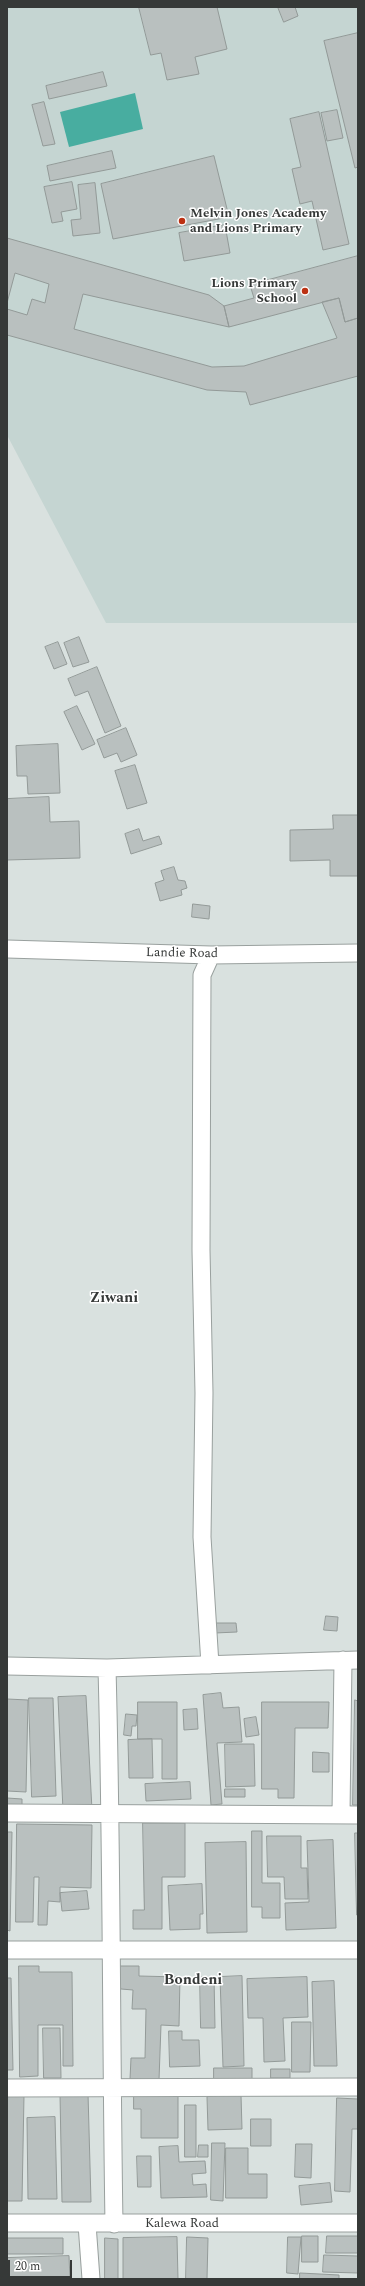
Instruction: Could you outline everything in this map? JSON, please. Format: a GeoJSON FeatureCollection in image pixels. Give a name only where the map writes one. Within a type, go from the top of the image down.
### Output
{"type":"FeatureCollection","features":[{"type":"Feature","properties":{"kind":"street","name":"Landie Road"},"geometry":{"type":"LineString","coordinates":[[7,949],[211,955],[358,953]]}},
{"type":"Feature","properties":{"kind":"street"},"geometry":{"type":"LineString","coordinates":[[210,1665],[202,1537],[204,1393],[201,1235],[202,975],[211,955]]}},
{"type":"Feature","properties":{"kind":"street"},"geometry":{"type":"LineString","coordinates":[[7,1666],[107,1668],[351,1660],[341,1814]]}},
{"type":"Feature","properties":{"kind":"street"},"geometry":{"type":"LineString","coordinates":[[107,1668],[111,1813],[110,1950],[114,2224]]}},
{"type":"Feature","properties":{"kind":"street"},"geometry":{"type":"LineString","coordinates":[[7,1813],[358,1815]]}},
{"type":"Feature","properties":{"kind":"street"},"geometry":{"type":"LineString","coordinates":[[7,1950],[358,1950]]}},
{"type":"Feature","properties":{"kind":"street"},"geometry":{"type":"LineString","coordinates":[[7,2088],[358,2087]]}},
{"type":"Feature","properties":{"kind":"street","name":"Kalewa Road"},"geometry":{"type":"LineString","coordinates":[[7,2223],[358,2223]]}},
{"type":"Feature","properties":{"kind":"street"},"geometry":{"type":"LineString","coordinates":[[87,2224],[91,2279]]}},
{"type":"Feature","properties":{"kind":"shaded area","name":"Melvin Jones Academy and Lions Primary"},"geometry":{"type":"Polygon","coordinates":[[[7,7],[358,7],[358,623],[106,623],[7,435],[7,7]]]}},
{"type":"Feature","properties":{"kind":"shaded area"},"geometry":{"type":"Polygon","coordinates":[[[135,93],[143,129],[69,147],[60,112],[135,93]]]}},
{"type":"Feature","properties":{"kind":"building"},"geometry":{"type":"Polygon","coordinates":[[[139,7],[217,7],[227,49],[195,57],[199,74],[167,80],[161,53],[151,55],[139,7]]]}},
{"type":"Feature","properties":{"kind":"building"},"geometry":{"type":"Polygon","coordinates":[[[278,7],[295,7],[298,16],[284,22],[278,7]]]}},
{"type":"Feature","properties":{"kind":"building"},"geometry":{"type":"Polygon","coordinates":[[[358,33],[358,167],[355,168],[324,41],[358,33]]]}},
{"type":"Feature","properties":{"kind":"building"},"geometry":{"type":"Polygon","coordinates":[[[103,72],[107,86],[49,99],[46,86],[103,72]]]}},
{"type":"Feature","properties":{"kind":"building"},"geometry":{"type":"Polygon","coordinates":[[[44,102],[55,144],[43,146],[32,105],[44,102]]]}},
{"type":"Feature","properties":{"kind":"building"},"geometry":{"type":"Polygon","coordinates":[[[337,110],[343,138],[327,141],[321,113],[337,110]]]}},
{"type":"Feature","properties":{"kind":"building"},"geometry":{"type":"Polygon","coordinates":[[[319,112],[349,244],[323,250],[312,201],[300,204],[292,169],[301,167],[290,119],[319,112]]]}},
{"type":"Feature","properties":{"kind":"building"},"geometry":{"type":"Polygon","coordinates":[[[112,151],[116,168],[50,181],[47,166],[112,151]]]}},
{"type":"Feature","properties":{"kind":"building"},"geometry":{"type":"Polygon","coordinates":[[[214,156],[229,217],[113,239],[101,184],[214,156]]]}},
{"type":"Feature","properties":{"kind":"building"},"geometry":{"type":"Polygon","coordinates":[[[72,182],[77,209],[61,212],[63,221],[52,223],[44,187],[72,182]]]}},
{"type":"Feature","properties":{"kind":"building"},"geometry":{"type":"Polygon","coordinates":[[[95,183],[100,233],[73,236],[71,220],[81,219],[78,185],[95,183]]]}},
{"type":"Feature","properties":{"kind":"building"},"geometry":{"type":"Polygon","coordinates":[[[225,225],[230,253],[184,261],[179,233],[225,225]]]}},
{"type":"Feature","properties":{"kind":"building"},"geometry":{"type":"Polygon","coordinates":[[[7,238],[209,295],[224,306],[229,327],[83,294],[74,329],[212,367],[244,366],[337,338],[322,302],[339,298],[345,322],[358,318],[358,376],[250,405],[246,392],[207,390],[7,335],[7,309],[27,315],[32,299],[45,303],[49,284],[15,273],[7,303],[7,238]]]}},
{"type":"Feature","properties":{"kind":"building","name":"Lions Primary School"},"geometry":{"type":"Polygon","coordinates":[[[358,256],[358,318],[345,322],[339,298],[229,327],[224,306],[254,298],[250,285],[358,256]]]}},
{"type":"Feature","properties":{"kind":"building"},"geometry":{"type":"Polygon","coordinates":[[[79,637],[89,662],[73,667],[64,643],[79,637]]]}},
{"type":"Feature","properties":{"kind":"building"},"geometry":{"type":"Polygon","coordinates":[[[58,642],[67,664],[54,669],[45,647],[58,642]]]}},
{"type":"Feature","properties":{"kind":"building"},"geometry":{"type":"Polygon","coordinates":[[[97,667],[121,726],[105,733],[88,691],[75,696],[68,679],[97,667]]]}},
{"type":"Feature","properties":{"kind":"building"},"geometry":{"type":"Polygon","coordinates":[[[77,706],[95,744],[82,750],[64,712],[77,706]]]}},
{"type":"Feature","properties":{"kind":"building"},"geometry":{"type":"Polygon","coordinates":[[[126,728],[137,755],[121,762],[117,753],[104,758],[97,740],[126,728]]]}},
{"type":"Feature","properties":{"kind":"building"},"geometry":{"type":"Polygon","coordinates":[[[58,744],[60,793],[28,794],[27,776],[17,776],[16,746],[58,744]]]}},
{"type":"Feature","properties":{"kind":"building"},"geometry":{"type":"Polygon","coordinates":[[[135,765],[147,803],[127,809],[115,771],[135,765]]]}},
{"type":"Feature","properties":{"kind":"building"},"geometry":{"type":"Polygon","coordinates":[[[49,797],[50,822],[79,821],[80,858],[7,860],[7,799],[49,797]]]}},
{"type":"Feature","properties":{"kind":"building"},"geometry":{"type":"Polygon","coordinates":[[[333,815],[358,815],[358,876],[330,876],[330,860],[290,861],[290,830],[333,829],[333,815]]]}},
{"type":"Feature","properties":{"kind":"building"},"geometry":{"type":"Polygon","coordinates":[[[139,829],[143,841],[159,836],[162,844],[131,854],[125,834],[139,829]]]}},
{"type":"Feature","properties":{"kind":"building"},"geometry":{"type":"Polygon","coordinates":[[[174,867],[178,880],[185,881],[187,888],[181,890],[182,895],[160,901],[155,883],[164,880],[161,871],[174,867]]]}},
{"type":"Feature","properties":{"kind":"building"},"geometry":{"type":"Polygon","coordinates":[[[193,904],[210,906],[209,919],[192,917],[193,904]]]}},
{"type":"Feature","properties":{"kind":"building"},"geometry":{"type":"Polygon","coordinates":[[[326,1616],[338,1617],[337,1631],[324,1630],[326,1616]]]}},
{"type":"Feature","properties":{"kind":"building"},"geometry":{"type":"Polygon","coordinates":[[[214,1623],[236,1623],[237,1632],[215,1633],[214,1623]]]}},
{"type":"Feature","properties":{"kind":"building"},"geometry":{"type":"Polygon","coordinates":[[[221,1693],[223,1708],[239,1707],[242,1742],[217,1743],[222,1804],[211,1805],[203,1695],[221,1693]]]}},
{"type":"Feature","properties":{"kind":"building"},"geometry":{"type":"Polygon","coordinates":[[[86,1696],[92,1810],[63,1811],[58,1697],[86,1696]]]}},
{"type":"Feature","properties":{"kind":"building"},"geometry":{"type":"Polygon","coordinates":[[[29,1698],[53,1698],[56,1796],[32,1797],[29,1698]]]}},
{"type":"Feature","properties":{"kind":"building"},"geometry":{"type":"Polygon","coordinates":[[[7,1699],[28,1700],[26,1792],[7,1791],[7,1699]]]}},
{"type":"Feature","properties":{"kind":"building"},"geometry":{"type":"Polygon","coordinates":[[[355,1700],[358,1701],[358,1805],[353,1805],[355,1700]]]}},
{"type":"Feature","properties":{"kind":"building"},"geometry":{"type":"Polygon","coordinates":[[[138,1702],[177,1702],[177,1779],[162,1779],[162,1739],[138,1739],[138,1702]]]}},
{"type":"Feature","properties":{"kind":"building"},"geometry":{"type":"Polygon","coordinates":[[[262,1702],[329,1702],[328,1728],[295,1728],[294,1798],[278,1798],[278,1789],[262,1789],[262,1702]]]}},
{"type":"Feature","properties":{"kind":"building"},"geometry":{"type":"Polygon","coordinates":[[[197,1709],[198,1729],[184,1730],[183,1710],[197,1709]]]}},
{"type":"Feature","properties":{"kind":"building"},"geometry":{"type":"Polygon","coordinates":[[[126,1714],[137,1715],[136,1726],[132,1726],[131,1736],[124,1735],[126,1714]]]}},
{"type":"Feature","properties":{"kind":"building"},"geometry":{"type":"Polygon","coordinates":[[[256,1717],[259,1735],[246,1737],[244,1719],[256,1717]]]}},
{"type":"Feature","properties":{"kind":"building"},"geometry":{"type":"Polygon","coordinates":[[[152,1739],[153,1778],[129,1778],[128,1740],[152,1739]]]}},
{"type":"Feature","properties":{"kind":"building"},"geometry":{"type":"Polygon","coordinates":[[[225,1744],[254,1744],[255,1786],[226,1787],[225,1744]]]}},
{"type":"Feature","properties":{"kind":"building"},"geometry":{"type":"Polygon","coordinates":[[[313,1752],[329,1753],[329,1772],[313,1772],[313,1752]]]}},
{"type":"Feature","properties":{"kind":"building"},"geometry":{"type":"Polygon","coordinates":[[[190,1782],[191,1799],[146,1801],[145,1784],[190,1782]]]}},
{"type":"Feature","properties":{"kind":"building"},"geometry":{"type":"Polygon","coordinates":[[[225,1789],[245,1789],[245,1797],[225,1797],[225,1789]]]}},
{"type":"Feature","properties":{"kind":"building"},"geometry":{"type":"Polygon","coordinates":[[[7,1798],[22,1799],[22,1808],[7,1808],[7,1798]]]}},
{"type":"Feature","properties":{"kind":"building"},"geometry":{"type":"Polygon","coordinates":[[[143,1823],[185,1823],[185,1877],[162,1877],[162,1929],[133,1929],[133,1910],[144,1910],[143,1823]]]}},
{"type":"Feature","properties":{"kind":"building"},"geometry":{"type":"Polygon","coordinates":[[[17,1824],[92,1825],[91,1888],[60,1887],[60,1902],[48,1901],[47,1925],[38,1925],[39,1877],[34,1877],[33,1922],[16,1922],[17,1824]]]}},
{"type":"Feature","properties":{"kind":"building"},"geometry":{"type":"Polygon","coordinates":[[[252,1831],[262,1831],[262,1883],[280,1883],[280,1918],[262,1918],[262,1907],[252,1907],[252,1831]]]}},
{"type":"Feature","properties":{"kind":"building"},"geometry":{"type":"Polygon","coordinates":[[[7,1832],[12,1832],[10,1931],[7,1930],[7,1832]]]}},
{"type":"Feature","properties":{"kind":"building"},"geometry":{"type":"Polygon","coordinates":[[[355,1833],[358,1833],[358,1915],[357,1915],[355,1833]]]}},
{"type":"Feature","properties":{"kind":"building"},"geometry":{"type":"Polygon","coordinates":[[[267,1836],[301,1836],[301,1868],[307,1868],[308,1899],[285,1899],[284,1877],[268,1877],[267,1836]]]}},
{"type":"Feature","properties":{"kind":"building"},"geometry":{"type":"Polygon","coordinates":[[[333,1840],[336,1928],[286,1930],[285,1903],[309,1902],[307,1841],[333,1840]]]}},
{"type":"Feature","properties":{"kind":"building"},"geometry":{"type":"Polygon","coordinates":[[[246,1842],[247,1932],[207,1933],[205,1843],[246,1842]]]}},
{"type":"Feature","properties":{"kind":"building"},"geometry":{"type":"Polygon","coordinates":[[[202,1884],[203,1914],[200,1914],[200,1929],[170,1930],[168,1886],[202,1884]]]}},
{"type":"Feature","properties":{"kind":"building"},"geometry":{"type":"Polygon","coordinates":[[[87,1891],[89,1909],[62,1911],[60,1893],[87,1891]]]}},
{"type":"Feature","properties":{"kind":"building"},"geometry":{"type":"Polygon","coordinates":[[[19,1966],[39,1966],[39,1972],[72,1972],[73,2066],[63,2066],[63,2025],[38,2025],[38,2076],[20,2077],[19,1966]]]}},
{"type":"Feature","properties":{"kind":"building"},"geometry":{"type":"Polygon","coordinates":[[[120,1966],[139,1966],[139,1976],[180,1977],[179,2026],[161,2025],[159,2080],[130,2079],[131,2058],[145,2058],[146,2009],[132,2009],[133,1990],[121,1989],[120,1966]]]}},
{"type":"Feature","properties":{"kind":"building"},"geometry":{"type":"Polygon","coordinates":[[[242,1976],[244,2066],[223,2067],[220,1977],[242,1976]]]}},
{"type":"Feature","properties":{"kind":"building"},"geometry":{"type":"Polygon","coordinates":[[[200,1977],[214,1977],[215,2028],[201,2028],[200,1977]]]}},
{"type":"Feature","properties":{"kind":"building"},"geometry":{"type":"Polygon","coordinates":[[[307,1977],[308,2017],[283,2018],[285,2061],[264,2062],[263,2018],[248,2018],[247,1979],[307,1977]]]}},
{"type":"Feature","properties":{"kind":"building"},"geometry":{"type":"Polygon","coordinates":[[[7,1978],[11,1978],[13,2070],[7,2070],[7,1978]]]}},
{"type":"Feature","properties":{"kind":"building"},"geometry":{"type":"Polygon","coordinates":[[[334,1981],[337,2066],[314,2066],[312,1982],[334,1981]]]}},
{"type":"Feature","properties":{"kind":"building"},"geometry":{"type":"Polygon","coordinates":[[[292,2022],[311,2022],[310,2072],[292,2072],[292,2022]]]}},
{"type":"Feature","properties":{"kind":"building"},"geometry":{"type":"Polygon","coordinates":[[[43,2028],[60,2028],[61,2078],[44,2078],[43,2028]]]}},
{"type":"Feature","properties":{"kind":"building"},"geometry":{"type":"Polygon","coordinates":[[[169,2031],[182,2031],[182,2040],[199,2040],[200,2066],[170,2067],[169,2031]]]}},
{"type":"Feature","properties":{"kind":"building"},"geometry":{"type":"Polygon","coordinates":[[[214,2068],[252,2068],[252,2079],[214,2079],[214,2068]]]}},
{"type":"Feature","properties":{"kind":"building"},"geometry":{"type":"Polygon","coordinates":[[[271,2069],[290,2069],[290,2078],[271,2078],[271,2069]]]}},
{"type":"Feature","properties":{"kind":"building"},"geometry":{"type":"Polygon","coordinates":[[[134,2091],[178,2091],[178,2138],[141,2138],[141,2109],[134,2109],[134,2091]]]}},
{"type":"Feature","properties":{"kind":"building"},"geometry":{"type":"Polygon","coordinates":[[[88,2093],[91,2202],[62,2202],[60,2094],[88,2093]]]}},
{"type":"Feature","properties":{"kind":"building"},"geometry":{"type":"Polygon","coordinates":[[[7,2095],[24,2095],[22,2201],[7,2201],[7,2095]]]}},
{"type":"Feature","properties":{"kind":"building"},"geometry":{"type":"Polygon","coordinates":[[[241,2095],[242,2129],[208,2130],[207,2097],[241,2095]]]}},
{"type":"Feature","properties":{"kind":"building"},"geometry":{"type":"Polygon","coordinates":[[[337,2098],[358,2099],[358,2129],[352,2129],[350,2192],[335,2191],[337,2098]]]}},
{"type":"Feature","properties":{"kind":"building"},"geometry":{"type":"Polygon","coordinates":[[[185,2105],[196,2105],[196,2157],[185,2157],[185,2105]]]}},
{"type":"Feature","properties":{"kind":"building"},"geometry":{"type":"Polygon","coordinates":[[[55,2117],[57,2199],[28,2199],[27,2118],[55,2117]]]}},
{"type":"Feature","properties":{"kind":"building"},"geometry":{"type":"Polygon","coordinates":[[[251,2119],[271,2119],[271,2146],[251,2146],[251,2119]]]}},
{"type":"Feature","properties":{"kind":"building"},"geometry":{"type":"Polygon","coordinates":[[[212,2143],[225,2143],[223,2201],[211,2200],[212,2143]]]}},
{"type":"Feature","properties":{"kind":"building"},"geometry":{"type":"Polygon","coordinates":[[[296,2144],[312,2144],[311,2178],[295,2177],[296,2144]]]}},
{"type":"Feature","properties":{"kind":"building"},"geometry":{"type":"Polygon","coordinates":[[[199,2145],[208,2145],[208,2157],[198,2157],[199,2145]]]}},
{"type":"Feature","properties":{"kind":"building"},"geometry":{"type":"Polygon","coordinates":[[[178,2146],[179,2162],[205,2161],[206,2173],[192,2174],[193,2185],[206,2184],[207,2197],[161,2198],[159,2147],[178,2146]]]}},
{"type":"Feature","properties":{"kind":"building"},"geometry":{"type":"Polygon","coordinates":[[[226,2148],[248,2148],[248,2174],[267,2174],[267,2198],[226,2198],[226,2148]]]}},
{"type":"Feature","properties":{"kind":"building"},"geometry":{"type":"Polygon","coordinates":[[[137,2156],[151,2156],[151,2187],[138,2187],[137,2156]]]}},
{"type":"Feature","properties":{"kind":"building"},"geometry":{"type":"Polygon","coordinates":[[[330,2183],[332,2202],[301,2205],[299,2186],[330,2183]]]}},
{"type":"Feature","properties":{"kind":"building"},"geometry":{"type":"Polygon","coordinates":[[[302,2236],[318,2236],[318,2262],[302,2262],[302,2236]]]}},
{"type":"Feature","properties":{"kind":"building"},"geometry":{"type":"Polygon","coordinates":[[[327,2236],[358,2236],[358,2253],[326,2253],[327,2236]]]}},
{"type":"Feature","properties":{"kind":"building"},"geometry":{"type":"Polygon","coordinates":[[[177,2237],[178,2279],[123,2279],[123,2238],[177,2237]]]}},
{"type":"Feature","properties":{"kind":"building"},"geometry":{"type":"Polygon","coordinates":[[[187,2237],[208,2238],[207,2279],[186,2279],[187,2237]]]}},
{"type":"Feature","properties":{"kind":"building"},"geometry":{"type":"Polygon","coordinates":[[[288,2237],[301,2237],[298,2274],[287,2273],[288,2237]]]}},
{"type":"Feature","properties":{"kind":"building"},"geometry":{"type":"Polygon","coordinates":[[[7,2238],[63,2238],[63,2254],[7,2254],[7,2238]]]}},
{"type":"Feature","properties":{"kind":"building"},"geometry":{"type":"Polygon","coordinates":[[[105,2238],[118,2239],[118,2279],[105,2279],[105,2238]]]}},
{"type":"Feature","properties":{"kind":"building"},"geometry":{"type":"Polygon","coordinates":[[[324,2255],[358,2256],[358,2273],[323,2272],[324,2255]]]}},
{"type":"Feature","properties":{"kind":"building"},"geometry":{"type":"Polygon","coordinates":[[[69,2256],[70,2279],[7,2279],[7,2258],[69,2256]]]}},
{"type":"Feature","properties":{"kind":"building"},"geometry":{"type":"Polygon","coordinates":[[[300,2273],[339,2275],[339,2279],[300,2279],[300,2273]]]}},
{"type":"Feature","properties":{"kind":"place","name":"Melvin Jones Academy and Lions Primary"},"geometry":{"type":"Point","coordinates":[182,221]}},
{"type":"Feature","properties":{"kind":"place","name":"Lions Primary School"},"geometry":{"type":"Point","coordinates":[305,291]}},
{"type":"Feature","properties":{"kind":"district","name":"Ziwani"},"geometry":{"type":"Point","coordinates":[114,1299]}},
{"type":"Feature","properties":{"kind":"district","name":"Bondeni"},"geometry":{"type":"Point","coordinates":[193,1981]}}]}
